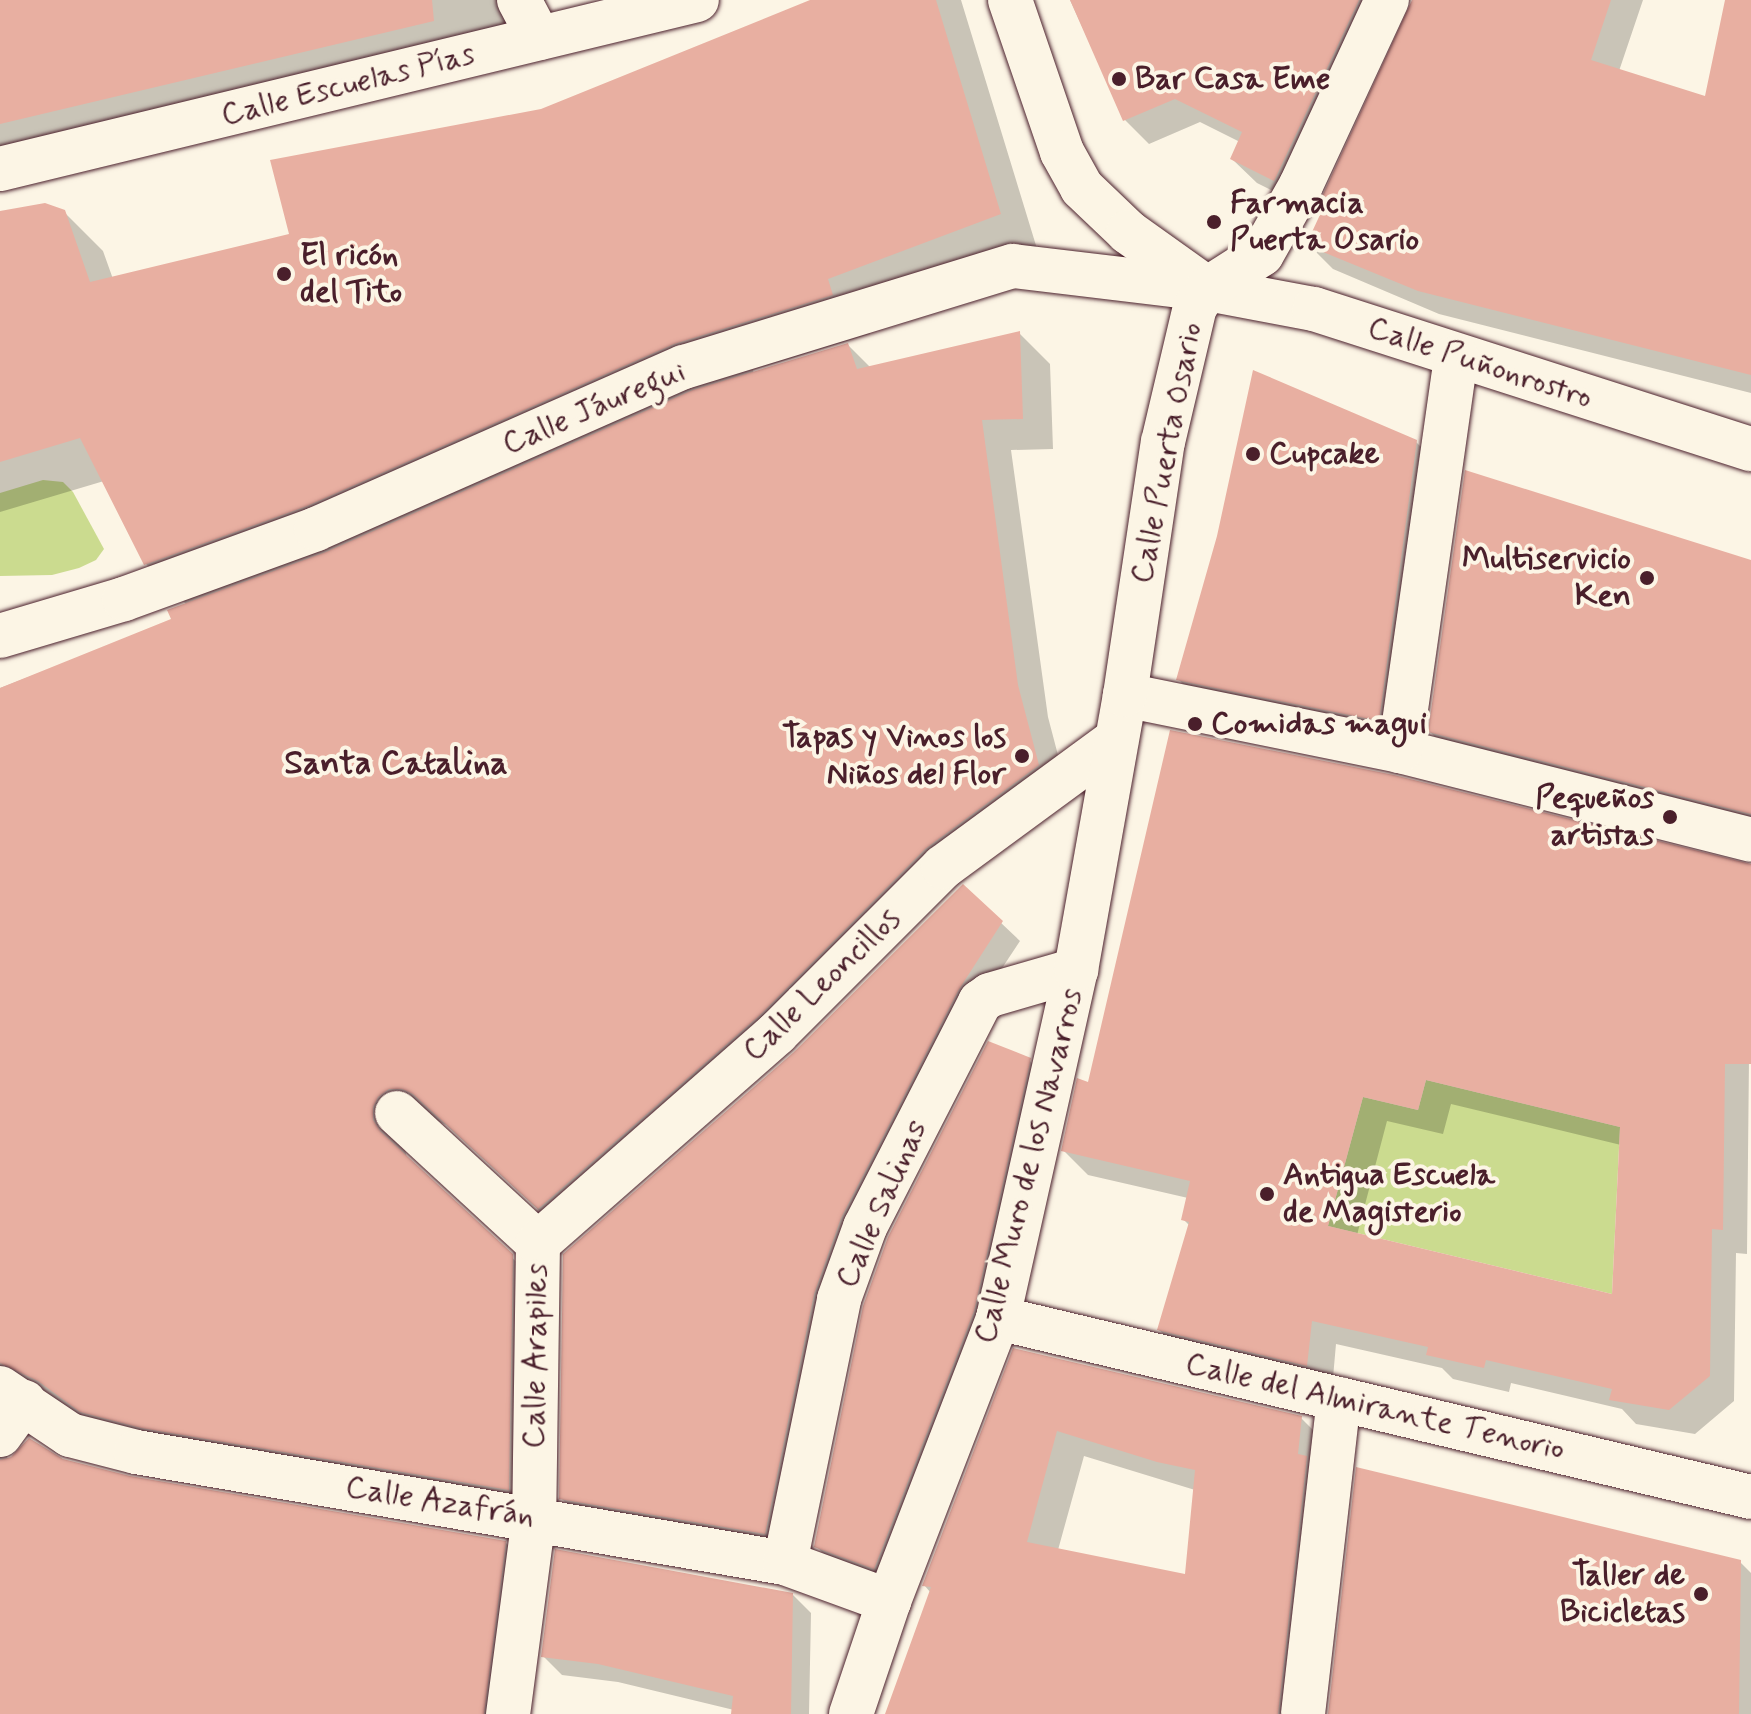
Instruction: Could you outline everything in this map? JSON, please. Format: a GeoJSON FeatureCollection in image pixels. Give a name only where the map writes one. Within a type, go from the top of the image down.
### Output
{"type":"FeatureCollection","features":[{"type":"Feature","properties":{"kind":"street"},"geometry":{"type":"LineString","coordinates":[[519,0],[539,38]]}},
{"type":"Feature","properties":{"kind":"street","name":"Calle Escuelas Pías"},"geometry":{"type":"LineString","coordinates":[[0,169],[697,0]]}},
{"type":"Feature","properties":{"kind":"street","name":"Calle Puerta Osario"},"geometry":{"type":"LineString","coordinates":[[1010,0],[1062,152],[1082,188],[1128,232],[1207,289],[1195,307],[1163,442],[1125,695]]}},
{"type":"Feature","properties":{"kind":"street"},"geometry":{"type":"LineString","coordinates":[[1207,289],[1262,254],[1301,185],[1387,0]]}},
{"type":"Feature","properties":{"kind":"street","name":"Calle Jáuregui"},"geometry":{"type":"LineString","coordinates":[[0,636],[124,599],[316,529],[684,367],[1013,266],[1207,289]]}},
{"type":"Feature","properties":{"kind":"street","name":"Calle Puñonrostro"},"geometry":{"type":"LineString","coordinates":[[1207,289],[1314,309],[1751,449]]}},
{"type":"Feature","properties":{"kind":"street"},"geometry":{"type":"LineString","coordinates":[[1400,751],[1456,356]]}},
{"type":"Feature","properties":{"kind":"street"},"geometry":{"type":"LineString","coordinates":[[1125,695],[1400,751],[1751,840]]}},
{"type":"Feature","properties":{"kind":"street","name":"Calle Muro de los Navarros"},"geometry":{"type":"LineString","coordinates":[[851,1714],[889,1601],[998,1318],[1076,970],[1125,695]]}},
{"type":"Feature","properties":{"kind":"street","name":"Calle Leoncillos"},"geometry":{"type":"LineString","coordinates":[[538,1243],[777,1033],[943,867],[1116,740]]}},
{"type":"Feature","properties":{"kind":"street","name":"Calle Salinas"},"geometry":{"type":"LineString","coordinates":[[785,1563],[839,1299],[865,1227],[980,1002],[990,995],[1076,970]]}},
{"type":"Feature","properties":{"kind":"street","name":"Calle Arapiles"},"geometry":{"type":"LineString","coordinates":[[397,1113],[538,1243],[534,1517],[508,1714]]}},
{"type":"Feature","properties":{"kind":"street","name":"Calle del Almirante Tenorio"},"geometry":{"type":"LineString","coordinates":[[998,1318],[1751,1497]]}},
{"type":"Feature","properties":{"kind":"street"},"geometry":{"type":"LineString","coordinates":[[1303,1714],[1339,1399]]}},
{"type":"Feature","properties":{"kind":"street","name":"Calle Azafrán"},"geometry":{"type":"LineString","coordinates":[[8,1408],[70,1435],[136,1452],[534,1517],[785,1563],[889,1601]]}},
{"type":"Feature","properties":{"kind":"green space"},"geometry":{"type":"Polygon","coordinates":[[[43,480],[63,482],[73,492],[104,549],[96,560],[79,568],[52,575],[0,576],[0,493],[43,480]]]}},
{"type":"Feature","properties":{"kind":"green space"},"geometry":{"type":"Polygon","coordinates":[[[1426,1080],[1620,1127],[1612,1294],[1328,1226],[1363,1097],[1418,1110],[1426,1080]]]}},
{"type":"Feature","properties":{"kind":"building"},"geometry":{"type":"Polygon","coordinates":[[[0,0],[432,0],[434,21],[0,124],[0,0]]]}},
{"type":"Feature","properties":{"kind":"building"},"geometry":{"type":"Polygon","coordinates":[[[810,0],[936,0],[1001,214],[828,279],[833,295],[674,344],[307,506],[144,565],[80,438],[0,462],[0,211],[45,203],[65,210],[90,282],[289,234],[270,160],[541,109],[810,0]]]}},
{"type":"Feature","properties":{"kind":"building"},"geometry":{"type":"Polygon","coordinates":[[[1070,0],[1359,0],[1274,181],[1230,159],[1242,132],[1175,99],[1123,121],[1070,0]]]}},
{"type":"Feature","properties":{"kind":"building"},"geometry":{"type":"Polygon","coordinates":[[[1412,0],[1611,0],[1591,60],[1705,96],[1725,0],[1751,0],[1751,375],[1418,291],[1306,245],[1324,206],[1319,203],[1412,0]]]}},
{"type":"Feature","properties":{"kind":"building"},"geometry":{"type":"Polygon","coordinates":[[[1020,331],[1023,419],[982,420],[1018,685],[1039,765],[925,849],[760,1015],[538,1209],[413,1094],[402,1089],[389,1089],[378,1097],[373,1107],[373,1120],[380,1131],[513,1254],[509,1490],[141,1428],[80,1412],[38,1381],[0,1363],[0,688],[171,619],[167,610],[326,552],[693,390],[848,343],[857,369],[1020,331]]]}},
{"type":"Feature","properties":{"kind":"building"},"geometry":{"type":"Polygon","coordinates":[[[1253,370],[1417,440],[1379,721],[1176,680],[1217,536],[1253,370]]]}},
{"type":"Feature","properties":{"kind":"building"},"geometry":{"type":"Polygon","coordinates":[[[1465,470],[1751,560],[1751,814],[1428,732],[1465,470]]]}},
{"type":"Feature","properties":{"kind":"building"},"geometry":{"type":"Polygon","coordinates":[[[1170,730],[1394,775],[1751,864],[1751,1064],[1725,1064],[1723,1230],[1712,1229],[1710,1376],[1669,1410],[1609,1400],[1612,1389],[1486,1360],[1484,1368],[1426,1355],[1428,1347],[1312,1321],[1307,1366],[1157,1330],[1189,1222],[1181,1220],[1190,1181],[1061,1151],[1077,1078],[1088,1082],[1170,730]],[[1426,1080],[1418,1110],[1363,1097],[1328,1226],[1612,1294],[1620,1127],[1426,1080]]]}},
{"type":"Feature","properties":{"kind":"building"},"geometry":{"type":"Polygon","coordinates":[[[963,884],[1003,921],[958,991],[841,1218],[814,1294],[765,1534],[559,1499],[563,1254],[794,1052],[963,884]]]}},
{"type":"Feature","properties":{"kind":"building"},"geometry":{"type":"Polygon","coordinates":[[[988,1041],[1031,1058],[974,1311],[874,1569],[814,1547],[863,1306],[888,1237],[988,1041]]]}},
{"type":"Feature","properties":{"kind":"building"},"geometry":{"type":"Polygon","coordinates":[[[1013,1348],[1302,1416],[1298,1454],[1307,1456],[1278,1714],[885,1714],[931,1587],[922,1586],[1013,1348]],[[1057,1431],[1027,1542],[1185,1574],[1195,1470],[1157,1462],[1057,1431]]]}},
{"type":"Feature","properties":{"kind":"building"},"geometry":{"type":"Polygon","coordinates":[[[29,1438],[63,1459],[130,1476],[506,1541],[484,1714],[0,1714],[0,1460],[11,1457],[29,1438]]]}},
{"type":"Feature","properties":{"kind":"building"},"geometry":{"type":"Polygon","coordinates":[[[1356,1467],[1741,1560],[1739,1714],[1328,1714],[1356,1467]]]}},
{"type":"Feature","properties":{"kind":"building"},"geometry":{"type":"Polygon","coordinates":[[[555,1549],[793,1593],[791,1714],[731,1714],[733,1696],[598,1664],[541,1657],[555,1549]]]}},
{"type":"Feature","properties":{"kind":"place","name":"Bar Casa Eme"},"geometry":{"type":"Point","coordinates":[1119,79]}},
{"type":"Feature","properties":{"kind":"place","name":"Farmacia Puerta Osario"},"geometry":{"type":"Point","coordinates":[1214,222]}},
{"type":"Feature","properties":{"kind":"place","name":"El ricón del Tito"},"geometry":{"type":"Point","coordinates":[284,274]}},
{"type":"Feature","properties":{"kind":"place","name":"Cupcake"},"geometry":{"type":"Point","coordinates":[1253,454]}},
{"type":"Feature","properties":{"kind":"place","name":"Multiservicio Ken"},"geometry":{"type":"Point","coordinates":[1647,578]}},
{"type":"Feature","properties":{"kind":"place","name":"Comidas magui"},"geometry":{"type":"Point","coordinates":[1195,724]}},
{"type":"Feature","properties":{"kind":"place","name":"Tapas y Vinos los Niños del Flor"},"geometry":{"type":"Point","coordinates":[1022,756]}},
{"type":"Feature","properties":{"kind":"place","name":"Pequeños artistas"},"geometry":{"type":"Point","coordinates":[1670,817]}},
{"type":"Feature","properties":{"kind":"place","name":"Antigua Escuela de Magisterio"},"geometry":{"type":"Point","coordinates":[1267,1194]}},
{"type":"Feature","properties":{"kind":"place","name":"Taller de Bicicletas"},"geometry":{"type":"Point","coordinates":[1701,1594]}},
{"type":"Feature","properties":{"kind":"district","name":"Santa Catalina"},"geometry":{"type":"Point","coordinates":[396,764]}}]}
